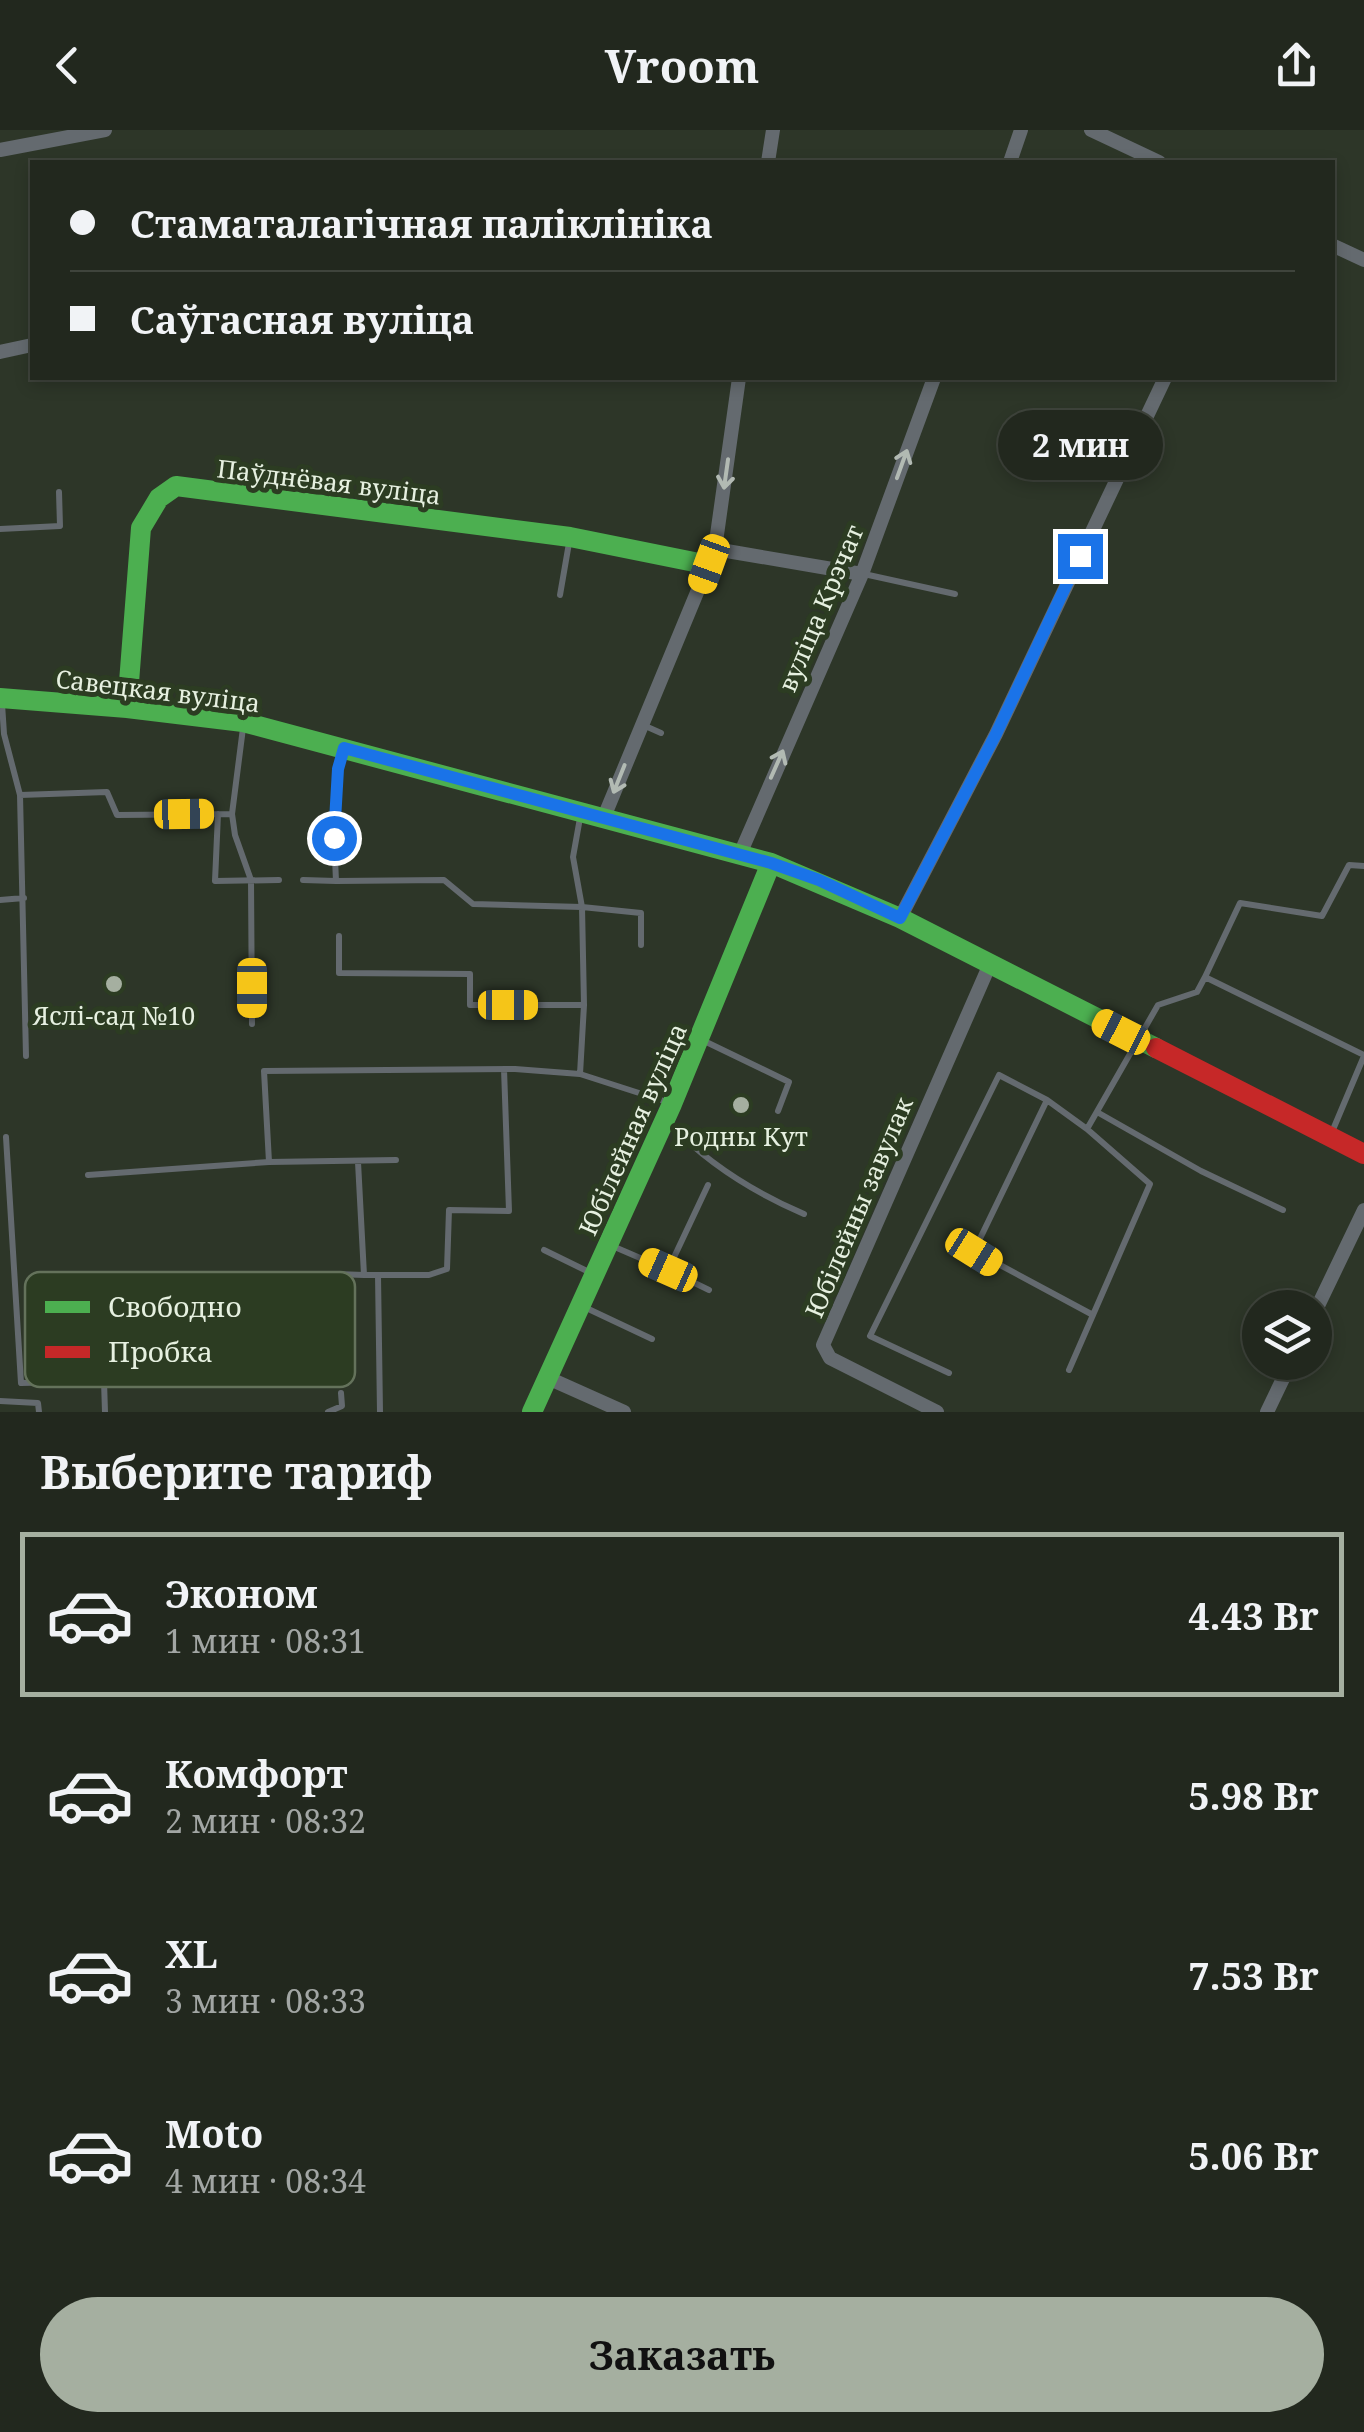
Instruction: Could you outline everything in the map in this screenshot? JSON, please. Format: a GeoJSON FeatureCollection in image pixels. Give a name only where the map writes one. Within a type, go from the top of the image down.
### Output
{"type":"FeatureCollection","features":[{"type":"Feature","properties":{"kind":"street"},"geometry":{"type":"LineString","coordinates":[[0,150],[29,137],[105,130]]}},
{"type":"Feature","properties":{"kind":"street"},"geometry":{"type":"LineString","coordinates":[[768,160],[773,130]]}},
{"type":"Feature","properties":{"kind":"street"},"geometry":{"type":"LineString","coordinates":[[1011,160],[1021,130]]}},
{"type":"Feature","properties":{"kind":"street"},"geometry":{"type":"LineString","coordinates":[[1091,130],[1155,160]]}},
{"type":"Feature","properties":{"kind":"street"},"geometry":{"type":"LineString","coordinates":[[1335,246],[1364,260]]}},
{"type":"Feature","properties":{"kind":"street"},"geometry":{"type":"LineString","coordinates":[[0,352],[30,345]]}},
{"type":"Feature","properties":{"kind":"street"},"geometry":{"type":"LineString","coordinates":[[604,817],[712,557],[739,380]]}},
{"type":"Feature","properties":{"kind":"street","name":"вуліца Крэчат"},"geometry":{"type":"LineString","coordinates":[[740,854],[862,574],[933,380]]}},
{"type":"Feature","properties":{"kind":"street"},"geometry":{"type":"LineString","coordinates":[[900,918],[996,734],[1163,380]]}},
{"type":"Feature","properties":{"kind":"street","name":"Паўднёвая вуліца"},"geometry":{"type":"LineString","coordinates":[[127,708],[141,528],[162,492],[176,486],[712,557]]}},
{"type":"Feature","properties":{"kind":"street"},"geometry":{"type":"LineString","coordinates":[[712,557],[862,574]]}},
{"type":"Feature","properties":{"kind":"street","name":"Савецкая вуліца"},"geometry":{"type":"LineString","coordinates":[[1,698],[243,722],[771,863],[819,880],[900,918],[1364,1154]]}},
{"type":"Feature","properties":{"kind":"street","name":"Юбілейная вуліца"},"geometry":{"type":"LineString","coordinates":[[532,1412],[669,1112],[771,863]]}},
{"type":"Feature","properties":{"kind":"street","name":"Юбілейны завулак"},"geometry":{"type":"LineString","coordinates":[[937,1412],[830,1358],[823,1345],[990,964]]}},
{"type":"Feature","properties":{"kind":"street"},"geometry":{"type":"LineString","coordinates":[[1326,1290],[1364,1210]]}},
{"type":"Feature","properties":{"kind":"street"},"geometry":{"type":"LineString","coordinates":[[548,1378],[624,1412]]}},
{"type":"Feature","properties":{"kind":"street"},"geometry":{"type":"LineString","coordinates":[[1267,1412],[1282,1380]]}},
{"type":"Feature","properties":{"kind":"lane"},"geometry":{"type":"LineString","coordinates":[[0,528],[60,526],[59,492]]}},
{"type":"Feature","properties":{"kind":"lane"},"geometry":{"type":"LineString","coordinates":[[560,595],[570,536]]}},
{"type":"Feature","properties":{"kind":"lane"},"geometry":{"type":"LineString","coordinates":[[862,574],[955,594]]}},
{"type":"Feature","properties":{"kind":"lane"},"geometry":{"type":"LineString","coordinates":[[1,698],[4,734],[20,795],[26,1056]]}},
{"type":"Feature","properties":{"kind":"lane"},"geometry":{"type":"LineString","coordinates":[[243,722],[232,814],[251,880],[252,1024]]}},
{"type":"Feature","properties":{"kind":"lane"},"geometry":{"type":"LineString","coordinates":[[642,725],[661,732]]}},
{"type":"Feature","properties":{"kind":"lane"},"geometry":{"type":"LineString","coordinates":[[336,880],[336,801],[344,748]]}},
{"type":"Feature","properties":{"kind":"lane"},"geometry":{"type":"LineString","coordinates":[[20,795],[107,792],[118,816],[232,814]]}},
{"type":"Feature","properties":{"kind":"lane"},"geometry":{"type":"LineString","coordinates":[[580,1074],[584,1005],[582,907],[573,857],[581,812]]}},
{"type":"Feature","properties":{"kind":"lane"},"geometry":{"type":"LineString","coordinates":[[218,814],[215,881],[279,880]]}},
{"type":"Feature","properties":{"kind":"lane"},"geometry":{"type":"LineString","coordinates":[[1087,1129],[1158,1005],[1197,992],[1240,903],[1322,916],[1349,866],[1364,866]]}},
{"type":"Feature","properties":{"kind":"lane"},"geometry":{"type":"LineString","coordinates":[[304,880],[444,880],[472,904],[641,913],[641,945]]}},
{"type":"Feature","properties":{"kind":"lane"},"geometry":{"type":"LineString","coordinates":[[0,900],[24,898]]}},
{"type":"Feature","properties":{"kind":"lane"},"geometry":{"type":"LineString","coordinates":[[339,936],[339,972],[470,974],[470,1005],[584,1005]]}},
{"type":"Feature","properties":{"kind":"lane"},"geometry":{"type":"LineString","coordinates":[[1205,977],[1364,1056],[1329,1137]]}},
{"type":"Feature","properties":{"kind":"lane"},"geometry":{"type":"LineString","coordinates":[[699,1039],[789,1082],[778,1111]]}},
{"type":"Feature","properties":{"kind":"lane"},"geometry":{"type":"LineString","coordinates":[[355,1275],[429,1275],[447,1269],[449,1210],[509,1212],[504,1069]]}},
{"type":"Feature","properties":{"kind":"lane"},"geometry":{"type":"LineString","coordinates":[[269,1162],[264,1070],[504,1069],[580,1074],[669,1112],[694,1148],[760,1194],[804,1214]]}},
{"type":"Feature","properties":{"kind":"lane"},"geometry":{"type":"LineString","coordinates":[[948,1373],[870,1336],[999,1075],[1047,1100],[1150,1184],[1069,1370]]}},
{"type":"Feature","properties":{"kind":"lane"},"geometry":{"type":"LineString","coordinates":[[1047,1100],[974,1252],[1093,1314]]}},
{"type":"Feature","properties":{"kind":"lane"},"geometry":{"type":"LineString","coordinates":[[1098,1112],[1201,1171],[1283,1210]]}},
{"type":"Feature","properties":{"kind":"lane"},"geometry":{"type":"LineString","coordinates":[[6,1137],[21,1383],[25,1383]]}},
{"type":"Feature","properties":{"kind":"lane"},"geometry":{"type":"LineString","coordinates":[[88,1175],[269,1162],[396,1160]]}},
{"type":"Feature","properties":{"kind":"lane"},"geometry":{"type":"LineString","coordinates":[[358,1162],[364,1275]]}},
{"type":"Feature","properties":{"kind":"lane"},"geometry":{"type":"LineString","coordinates":[[668,1270],[708,1186]]}},
{"type":"Feature","properties":{"kind":"lane"},"geometry":{"type":"LineString","coordinates":[[609,1244],[709,1290]]}},
{"type":"Feature","properties":{"kind":"lane"},"geometry":{"type":"LineString","coordinates":[[544,1250],[595,1275]]}},
{"type":"Feature","properties":{"kind":"lane"},"geometry":{"type":"LineString","coordinates":[[378,1275],[380,1412]]}},
{"type":"Feature","properties":{"kind":"lane"},"geometry":{"type":"LineString","coordinates":[[581,1306],[652,1340]]}},
{"type":"Feature","properties":{"kind":"lane"},"geometry":{"type":"LineString","coordinates":[[104,1387],[105,1412]]}},
{"type":"Feature","properties":{"kind":"lane"},"geometry":{"type":"LineString","coordinates":[[328,1412],[342,1406],[342,1393]]}},
{"type":"Feature","properties":{"kind":"lane"},"geometry":{"type":"LineString","coordinates":[[0,1401],[38,1403],[38,1412]]}},
{"type":"Feature","properties":{"kind":"traffic: fast"},"geometry":{"type":"LineString","coordinates":[[127,708],[141,528],[159,498],[176,486],[570,537],[709,565]]}},
{"type":"Feature","properties":{"kind":"traffic: fast"},"geometry":{"type":"LineString","coordinates":[[0,698],[243,722],[771,863],[900,918],[1156,1048]]}},
{"type":"Feature","properties":{"kind":"traffic: fast"},"geometry":{"type":"LineString","coordinates":[[532,1412],[672,1104],[771,863]]}},
{"type":"Feature","properties":{"kind":"traffic: jam"},"geometry":{"type":"LineString","coordinates":[[1156,1048],[1364,1154]]}},
{"type":"Feature","properties":{"kind":"place","name":"Яслі-сад №10"},"geometry":{"type":"Point","coordinates":[114,984]}},
{"type":"Feature","properties":{"kind":"place","name":"Родны Кут"},"geometry":{"type":"Point","coordinates":[741,1105]}},
{"type":"Feature","properties":{"kind":"route"},"geometry":{"type":"LineString","coordinates":[[334,838],[338,769],[344,748],[771,863],[819,880],[900,918],[996,734],[1080,556]]}}]}
